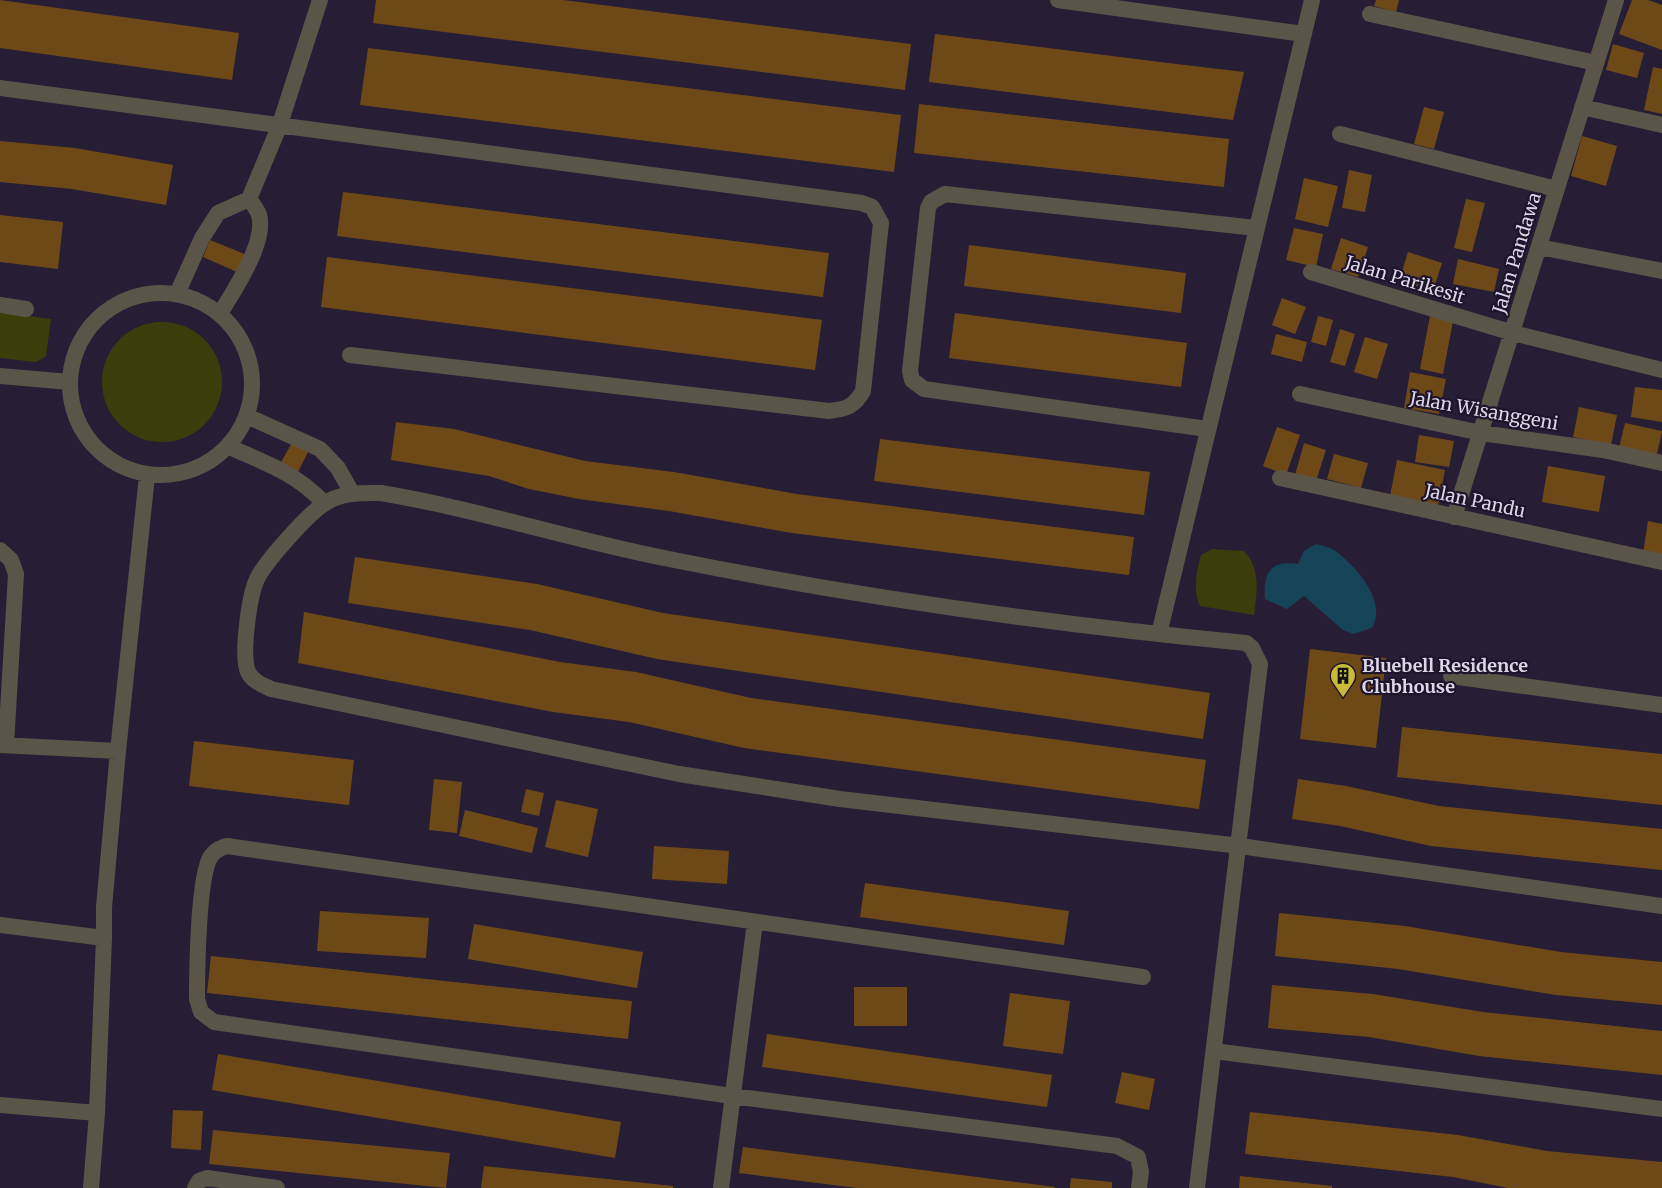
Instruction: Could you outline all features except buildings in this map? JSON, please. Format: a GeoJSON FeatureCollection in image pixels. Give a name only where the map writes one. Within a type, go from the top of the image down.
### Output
{"type":"FeatureCollection","features":[{"type":"Feature","properties":{"kind":"street"},"geometry":{"type":"LineString","coordinates":[[177,294],[202,238],[218,213],[249,199],[279,127],[320,0]]}},
{"type":"Feature","properties":{"kind":"street"},"geometry":{"type":"LineString","coordinates":[[1058,0],[1304,34]]}},
{"type":"Feature","properties":{"kind":"street"},"geometry":{"type":"LineString","coordinates":[[1159,634],[1312,0]]}},
{"type":"Feature","properties":{"kind":"street","name":"Jalan Pandawa"},"geometry":{"type":"LineString","coordinates":[[1455,517],[1616,0]]}},
{"type":"Feature","properties":{"kind":"street"},"geometry":{"type":"LineString","coordinates":[[1370,14],[1596,63]]}},
{"type":"Feature","properties":{"kind":"street"},"geometry":{"type":"LineString","coordinates":[[0,88],[862,203],[872,207],[881,224],[863,391],[856,404],[844,410],[829,411],[350,355]]}},
{"type":"Feature","properties":{"kind":"street"},"geometry":{"type":"LineString","coordinates":[[1582,107],[1662,125]]}},
{"type":"Feature","properties":{"kind":"street"},"geometry":{"type":"LineString","coordinates":[[1340,134],[1557,189]]}},
{"type":"Feature","properties":{"kind":"street"},"geometry":{"type":"LineString","coordinates":[[1207,429],[924,389],[917,385],[910,371],[928,208],[931,202],[945,194],[1256,228]]}},
{"type":"Feature","properties":{"kind":"street"},"geometry":{"type":"LineString","coordinates":[[220,314],[243,273],[256,243],[259,215],[249,199]]}},
{"type":"Feature","properties":{"kind":"street"},"geometry":{"type":"LineString","coordinates":[[1539,247],[1662,271]]}},
{"type":"Feature","properties":{"kind":"street","name":"Jalan Parikesit"},"geometry":{"type":"LineString","coordinates":[[1311,272],[1513,333],[1662,370]]}},
{"type":"Feature","properties":{"kind":"street"},"geometry":{"type":"LineString","coordinates":[[155,293],[177,294],[200,301],[220,314],[243,343],[253,379],[247,416],[229,447],[194,468],[147,476],[120,466],[99,450],[84,431],[73,407],[70,382],[73,360],[82,339],[95,321],[112,307],[133,297],[155,293]]}},
{"type":"Feature","properties":{"kind":"street"},"geometry":{"type":"LineString","coordinates":[[0,305],[26,309]]}},
{"type":"Feature","properties":{"kind":"street"},"geometry":{"type":"LineString","coordinates":[[0,376],[70,382]]}},
{"type":"Feature","properties":{"kind":"street","name":"Jalan Wisanggeni"},"geometry":{"type":"LineString","coordinates":[[1300,394],[1481,433],[1603,450],[1662,464]]}},
{"type":"Feature","properties":{"kind":"street"},"geometry":{"type":"LineString","coordinates":[[247,416],[320,449],[338,468],[352,493]]}},
{"type":"Feature","properties":{"kind":"street"},"geometry":{"type":"LineString","coordinates":[[229,447],[289,473],[306,485],[324,503]]}},
{"type":"Feature","properties":{"kind":"street"},"geometry":{"type":"LineString","coordinates":[[91,1188],[97,1113],[104,907],[147,476]]}},
{"type":"Feature","properties":{"kind":"street","name":"Jalan Pandu"},"geometry":{"type":"LineString","coordinates":[[1280,478],[1662,561]]}},
{"type":"Feature","properties":{"kind":"street"},"geometry":{"type":"LineString","coordinates":[[1197,1188],[1240,846],[1260,664],[1257,656],[1246,643],[1159,634],[803,584],[662,558],[411,498],[381,493],[352,493],[324,503],[261,571],[252,592],[246,652],[247,671],[257,682],[271,688],[679,774],[840,799],[1240,846],[1662,906]]}},
{"type":"Feature","properties":{"kind":"street"},"geometry":{"type":"LineString","coordinates":[[0,550],[10,560],[16,574],[5,681],[3,745],[118,752]]}},
{"type":"Feature","properties":{"kind":"street"},"geometry":{"type":"LineString","coordinates":[[1451,676],[1662,705]]}},
{"type":"Feature","properties":{"kind":"street"},"geometry":{"type":"LineString","coordinates":[[1139,1188],[1141,1172],[1138,1157],[1117,1146],[732,1096],[214,1022],[201,1012],[197,1005],[201,910],[208,861],[217,849],[227,846],[1143,977]]}},
{"type":"Feature","properties":{"kind":"street"},"geometry":{"type":"LineString","coordinates":[[720,1188],[755,922]]}},
{"type":"Feature","properties":{"kind":"street"},"geometry":{"type":"LineString","coordinates":[[0,925],[104,938]]}},
{"type":"Feature","properties":{"kind":"street"},"geometry":{"type":"LineString","coordinates":[[1214,1051],[1662,1109]]}},
{"type":"Feature","properties":{"kind":"street"},"geometry":{"type":"LineString","coordinates":[[0,1105],[97,1113]]}},
{"type":"Feature","properties":{"kind":"street"},"geometry":{"type":"LineString","coordinates":[[195,1188],[199,1181],[207,1179],[277,1188]]}},
{"type":"Feature","properties":{"kind":"shaded area"},"geometry":{"type":"Polygon","coordinates":[[[0,312],[51,319],[46,356],[36,362],[0,358],[0,312]]]}},
{"type":"Feature","properties":{"kind":"shaded area"},"geometry":{"type":"Polygon","coordinates":[[[162,322],[185,327],[204,340],[217,359],[222,382],[217,405],[204,424],[185,437],[162,442],[139,437],[120,424],[107,405],[102,382],[107,359],[120,340],[139,327],[162,322]]]}},
{"type":"Feature","properties":{"kind":"shaded area"},"geometry":{"type":"Polygon","coordinates":[[[1212,549],[1244,551],[1249,558],[1256,581],[1254,615],[1200,606],[1196,587],[1198,568],[1201,555],[1212,549]]]}},
{"type":"Feature","properties":{"kind":"water"},"geometry":{"type":"Polygon","coordinates":[[[1316,544],[1332,549],[1351,565],[1367,584],[1376,607],[1376,618],[1372,628],[1353,634],[1343,630],[1304,596],[1287,609],[1265,599],[1265,582],[1270,571],[1280,564],[1298,564],[1304,551],[1316,544]]]}},
{"type":"Feature","properties":{"kind":"place","name":"Bluebell Residence Clubhouse"},"geometry":{"type":"Point","coordinates":[1343,699]}}]}
